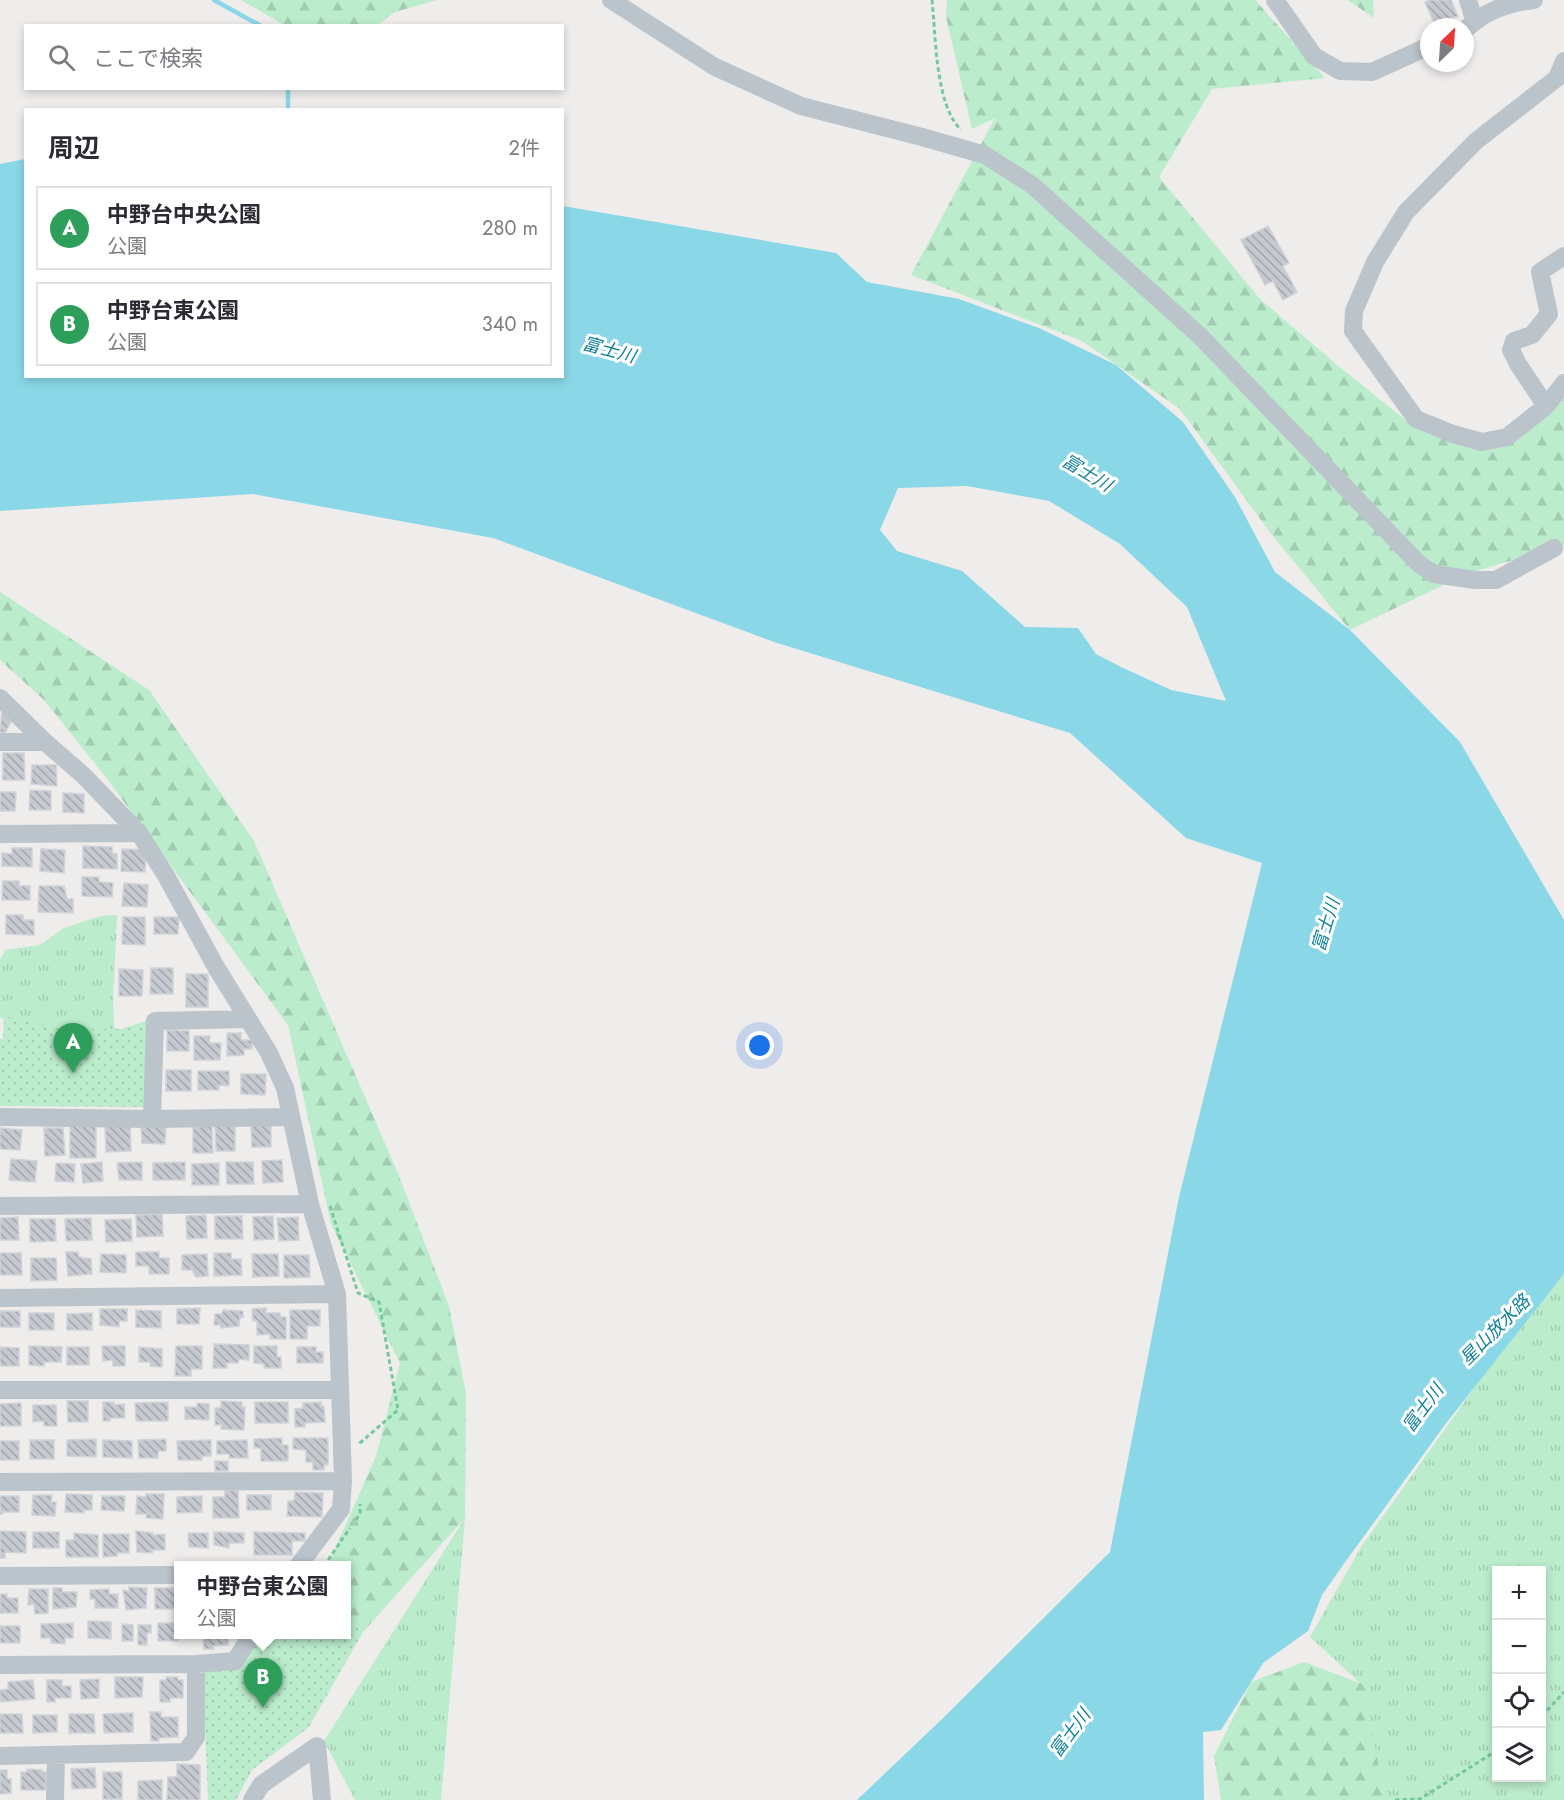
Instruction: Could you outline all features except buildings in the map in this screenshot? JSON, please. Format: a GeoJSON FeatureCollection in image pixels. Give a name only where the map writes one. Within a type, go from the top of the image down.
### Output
{"type":"FeatureCollection","features":[{"type":"Feature","properties":{"kind":"street"},"geometry":{"type":"LineString","coordinates":[[611,0],[715,67],[801,106],[985,155],[1032,185],[1200,336],[1419,564],[1434,574],[1474,580],[1496,580],[1554,548]]}},
{"type":"Feature","properties":{"kind":"street"},"geometry":{"type":"LineString","coordinates":[[1275,0],[1314,56],[1340,70],[1372,72],[1420,50]]}},
{"type":"Feature","properties":{"kind":"street"},"geometry":{"type":"LineString","coordinates":[[1468,0],[1469,18]]}},
{"type":"Feature","properties":{"kind":"street"},"geometry":{"type":"LineString","coordinates":[[1474,23],[1499,8],[1534,0]]}},
{"type":"Feature","properties":{"kind":"street"},"geometry":{"type":"LineString","coordinates":[[1564,61],[1560,84],[1476,141],[1406,212],[1375,262],[1353,311],[1353,331],[1416,419],[1453,434],[1482,442],[1507,437],[1546,406],[1564,383]]}},
{"type":"Feature","properties":{"kind":"street"},"geometry":{"type":"LineString","coordinates":[[1546,406],[1511,350],[1514,341],[1532,335],[1549,314],[1540,272],[1564,256]]}},
{"type":"Feature","properties":{"kind":"street"},"geometry":{"type":"LineString","coordinates":[[0,698],[83,775],[139,833],[165,874],[216,967],[269,1053],[285,1088],[310,1204],[337,1294],[342,1509],[302,1561]]}},
{"type":"Feature","properties":{"kind":"street"},"geometry":{"type":"LineString","coordinates":[[0,742],[45,742]]}},
{"type":"Feature","properties":{"kind":"street"},"geometry":{"type":"LineString","coordinates":[[0,834],[139,833]]}},
{"type":"Feature","properties":{"kind":"street"},"geometry":{"type":"LineString","coordinates":[[152,1119],[155,1021],[248,1019]]}},
{"type":"Feature","properties":{"kind":"street"},"geometry":{"type":"LineString","coordinates":[[0,1116],[152,1119],[290,1117]]}},
{"type":"Feature","properties":{"kind":"street"},"geometry":{"type":"LineString","coordinates":[[0,1206],[310,1204]]}},
{"type":"Feature","properties":{"kind":"street"},"geometry":{"type":"LineString","coordinates":[[0,1298],[337,1294]]}},
{"type":"Feature","properties":{"kind":"street"},"geometry":{"type":"LineString","coordinates":[[0,1390],[338,1390]]}},
{"type":"Feature","properties":{"kind":"street"},"geometry":{"type":"LineString","coordinates":[[0,1482],[343,1481]]}},
{"type":"Feature","properties":{"kind":"street"},"geometry":{"type":"LineString","coordinates":[[0,1576],[174,1575]]}},
{"type":"Feature","properties":{"kind":"street"},"geometry":{"type":"LineString","coordinates":[[0,1665],[196,1665],[235,1661],[249,1639]]}},
{"type":"Feature","properties":{"kind":"street"},"geometry":{"type":"LineString","coordinates":[[0,1756],[186,1752],[196,1737],[196,1665]]}},
{"type":"Feature","properties":{"kind":"street"},"geometry":{"type":"LineString","coordinates":[[252,1800],[261,1785],[317,1746],[322,1800]]}},
{"type":"Feature","properties":{"kind":"street"},"geometry":{"type":"LineString","coordinates":[[55,1800],[56,1756]]}},
{"type":"Feature","properties":{"kind":"path"},"geometry":{"type":"LineString","coordinates":[[932,0],[942,95],[956,125],[963,133]]}},
{"type":"Feature","properties":{"kind":"path"},"geometry":{"type":"LineString","coordinates":[[1546,1712],[1564,1692]]}},
{"type":"Feature","properties":{"kind":"path"},"geometry":{"type":"LineString","coordinates":[[1395,1800],[1420,1799],[1492,1754]]}},
{"type":"Feature","properties":{"kind":"green space"},"geometry":{"type":"Polygon","coordinates":[[[241,0],[437,0],[395,12],[379,24],[282,24],[241,0]]]}},
{"type":"Feature","properties":{"kind":"green space"},"geometry":{"type":"Polygon","coordinates":[[[947,0],[1255,0],[1325,78],[1212,89],[1159,177],[1260,299],[1414,427],[1512,437],[1564,387],[1564,545],[1466,574],[1350,630],[1269,531],[1180,409],[1082,341],[911,275],[995,118],[972,129],[946,17],[947,0]]]}},
{"type":"Feature","properties":{"kind":"green space"},"geometry":{"type":"Polygon","coordinates":[[[1348,0],[1373,0],[1374,18],[1348,0]]]}},
{"type":"Feature","properties":{"kind":"green space"},"geometry":{"type":"Polygon","coordinates":[[[0,592],[149,690],[254,841],[397,1171],[449,1306],[466,1394],[465,1518],[363,1632],[351,1623],[351,1561],[330,1561],[376,1456],[400,1363],[331,1224],[288,1025],[105,776],[44,700],[0,660],[0,592]]]}},
{"type":"Feature","properties":{"kind":"green space"},"geometry":{"type":"Polygon","coordinates":[[[117,915],[113,1001],[115,1037],[51,1042],[0,1017],[0,960],[5,950],[40,945],[64,928],[100,916],[117,915]]]}},
{"type":"Feature","properties":{"kind":"green space"},"geometry":{"type":"Polygon","coordinates":[[[4,1016],[60,1029],[122,1029],[148,1020],[145,1107],[0,1106],[0,1039],[3,1039],[4,1016]]]}},
{"type":"Feature","properties":{"kind":"green space"},"geometry":{"type":"Polygon","coordinates":[[[1564,1274],[1564,1800],[1384,1800],[1361,1684],[1310,1637],[1361,1547],[1482,1377],[1564,1274]]]}},
{"type":"Feature","properties":{"kind":"green space"},"geometry":{"type":"Polygon","coordinates":[[[465,1518],[441,1800],[355,1800],[324,1741],[465,1518]]]}},
{"type":"Feature","properties":{"kind":"green space"},"geometry":{"type":"Polygon","coordinates":[[[351,1623],[363,1632],[309,1727],[252,1770],[236,1800],[208,1800],[203,1670],[240,1666],[260,1639],[351,1639],[351,1623]]]}},
{"type":"Feature","properties":{"kind":"green space"},"geometry":{"type":"Polygon","coordinates":[[[1304,1662],[1365,1685],[1384,1800],[1221,1800],[1214,1756],[1251,1682],[1304,1662]]]}},
{"type":"Feature","properties":{"kind":"water"},"geometry":{"type":"Polygon","coordinates":[[[24,159],[24,378],[564,378],[564,206],[836,253],[867,282],[959,299],[1039,328],[1116,365],[1183,422],[1235,497],[1275,572],[1350,630],[1460,742],[1564,920],[1564,1274],[1447,1422],[1343,1565],[1322,1595],[1308,1631],[1263,1663],[1221,1730],[1203,1732],[1204,1800],[857,1800],[1110,1552],[1179,1197],[1262,863],[1186,838],[1070,733],[774,642],[493,538],[253,494],[0,511],[0,164],[24,159]],[[967,486],[898,488],[880,530],[897,551],[962,571],[1025,627],[1078,628],[1096,654],[1119,666],[1171,690],[1226,701],[1187,607],[1120,544],[1049,501],[967,486]]]}},
{"type":"Feature","properties":{"kind":"waterway"},"geometry":{"type":"LineString","coordinates":[[214,0],[257,24]]}},
{"type":"Feature","properties":{"kind":"waterway"},"geometry":{"type":"LineString","coordinates":[[288,90],[288,108]]}},
{"type":"Feature","properties":{"kind":"place","name":"中野台中央公園"},"geometry":{"type":"Point","coordinates":[73,1073]}},
{"type":"Feature","properties":{"kind":"place","name":"中野台東公園"},"geometry":{"type":"Point","coordinates":[263,1708]}},
{"type":"Feature","properties":{"kind":"water label","name":"富士川"},"geometry":{"type":"Point","coordinates":[609,350]}},
{"type":"Feature","properties":{"kind":"water label","name":"富士川"},"geometry":{"type":"Point","coordinates":[1087,473]}},
{"type":"Feature","properties":{"kind":"water label","name":"富士川"},"geometry":{"type":"Point","coordinates":[1326,925]}},
{"type":"Feature","properties":{"kind":"water label","name":"星山放水路"},"geometry":{"type":"Point","coordinates":[1495,1330]}},
{"type":"Feature","properties":{"kind":"water label","name":"富士川"},"geometry":{"type":"Point","coordinates":[1423,1408]}},
{"type":"Feature","properties":{"kind":"water label","name":"富士川"},"geometry":{"type":"Point","coordinates":[1070,1733]}}]}
